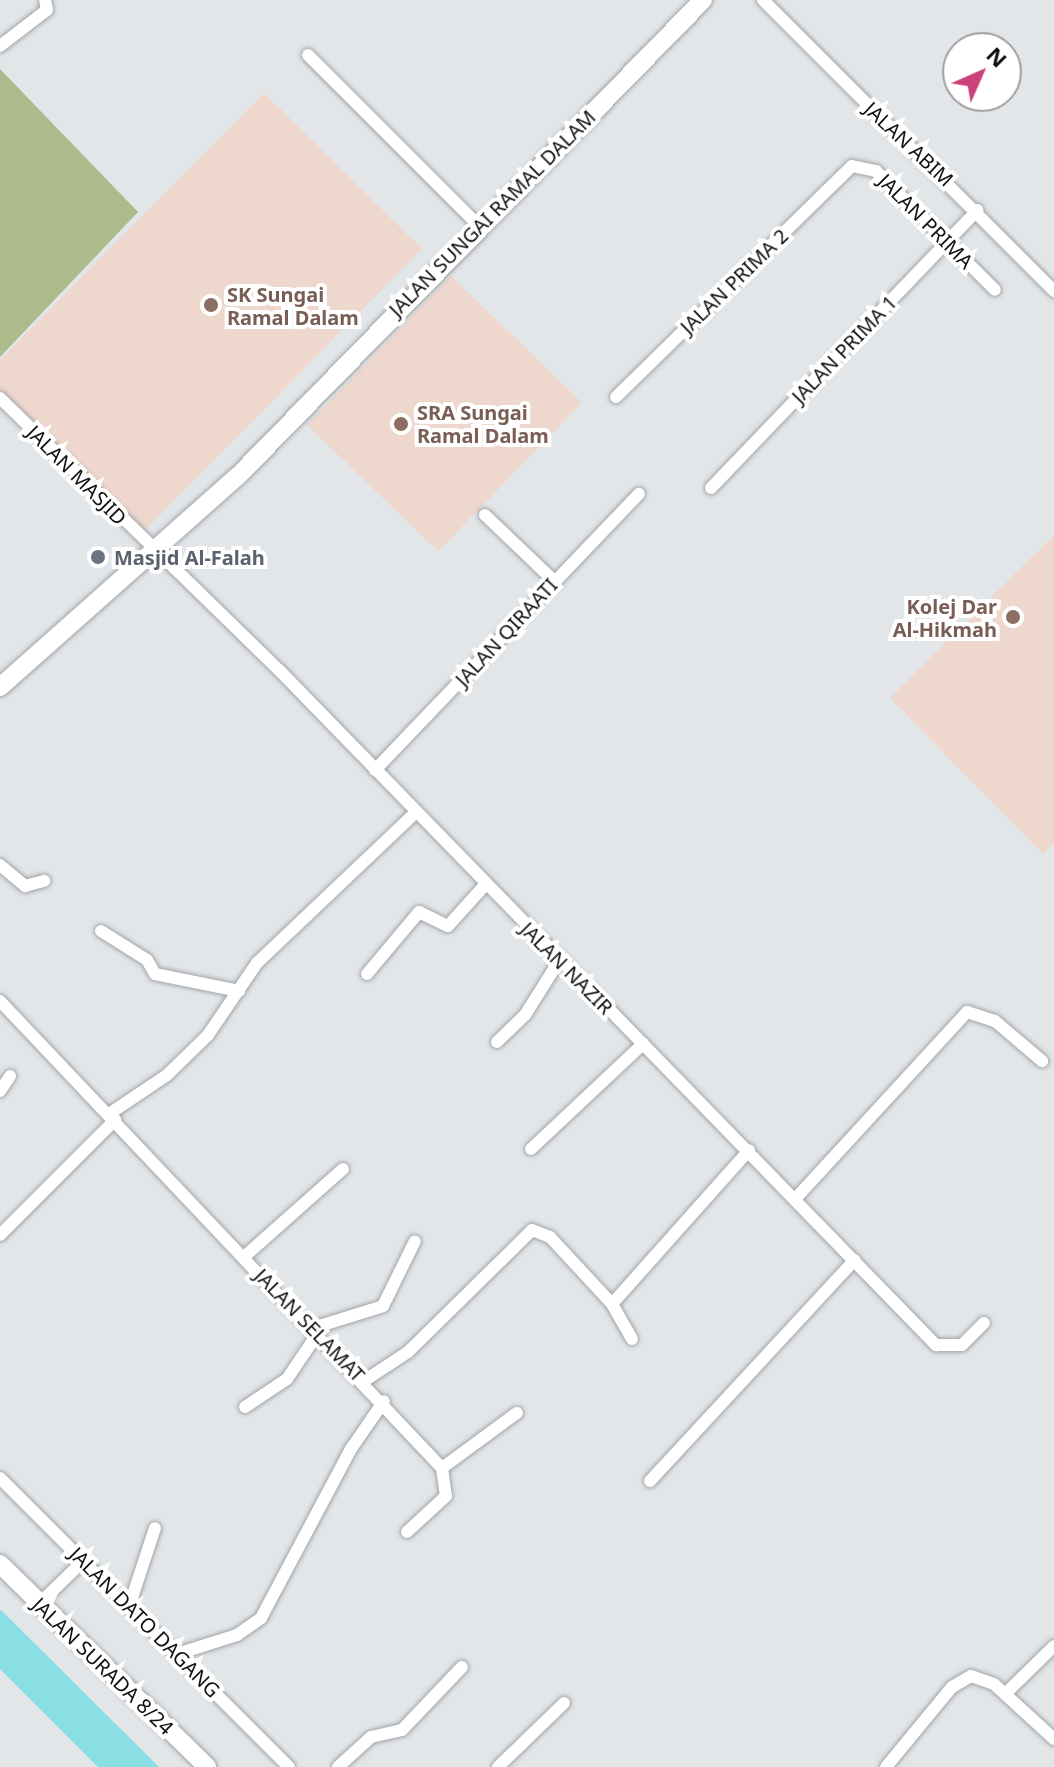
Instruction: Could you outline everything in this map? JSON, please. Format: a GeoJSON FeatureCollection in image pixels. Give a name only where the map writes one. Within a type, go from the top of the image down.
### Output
{"type":"FeatureCollection","features":[{"type":"Feature","properties":{"kind":"street"},"geometry":{"type":"LineString","coordinates":[[0,46],[47,10],[45,0]]}},
{"type":"Feature","properties":{"kind":"street","name":"JALAN SUNGAI RAMAL DALAM"},"geometry":{"type":"LineString","coordinates":[[0,687],[239,475],[703,0]]}},
{"type":"Feature","properties":{"kind":"street","name":"JALAN ABIM"},"geometry":{"type":"LineString","coordinates":[[763,0],[978,210],[1054,291]]}},
{"type":"Feature","properties":{"kind":"street"},"geometry":{"type":"LineString","coordinates":[[308,55],[479,226]]}},
{"type":"Feature","properties":{"kind":"street","name":"JALAN PRIMA"},"geometry":{"type":"LineString","coordinates":[[852,166],[876,171],[995,290]]}},
{"type":"Feature","properties":{"kind":"street","name":"JALAN PRIMA 2"},"geometry":{"type":"LineString","coordinates":[[616,397],[852,166]]}},
{"type":"Feature","properties":{"kind":"street","name":"JALAN PRIMA 1"},"geometry":{"type":"LineString","coordinates":[[711,488],[978,210]]}},
{"type":"Feature","properties":{"kind":"street","name":"JALAN MASJID"},"geometry":{"type":"LineString","coordinates":[[0,398],[153,553]]}},
{"type":"Feature","properties":{"kind":"street","name":"JALAN QIRAATI"},"geometry":{"type":"LineString","coordinates":[[375,770],[639,494]]}},
{"type":"Feature","properties":{"kind":"street"},"geometry":{"type":"LineString","coordinates":[[485,515],[554,581]]}},
{"type":"Feature","properties":{"kind":"street","name":"JALAN NAZIR"},"geometry":{"type":"LineString","coordinates":[[153,553],[375,770],[413,815],[749,1150],[936,1345],[962,1345],[984,1323]]}},
{"type":"Feature","properties":{"kind":"street"},"geometry":{"type":"LineString","coordinates":[[0,1235],[112,1117],[167,1075],[239,991],[257,963],[413,815]]}},
{"type":"Feature","properties":{"kind":"street"},"geometry":{"type":"LineString","coordinates":[[0,865],[25,886],[44,881]]}},
{"type":"Feature","properties":{"kind":"street"},"geometry":{"type":"LineString","coordinates":[[367,974],[419,912],[448,926],[484,886]]}},
{"type":"Feature","properties":{"kind":"street"},"geometry":{"type":"LineString","coordinates":[[101,931],[147,960],[155,974],[239,991]]}},
{"type":"Feature","properties":{"kind":"street"},"geometry":{"type":"LineString","coordinates":[[497,1042],[525,1015],[559,961]]}},
{"type":"Feature","properties":{"kind":"street","name":"JALAN SELAMAT"},"geometry":{"type":"LineString","coordinates":[[0,1001],[384,1401],[442,1468]]}},
{"type":"Feature","properties":{"kind":"street"},"geometry":{"type":"LineString","coordinates":[[796,1198],[967,1012],[995,1021],[1042,1061]]}},
{"type":"Feature","properties":{"kind":"street"},"geometry":{"type":"LineString","coordinates":[[531,1149],[643,1044]]}},
{"type":"Feature","properties":{"kind":"street"},"geometry":{"type":"LineString","coordinates":[[0,1091],[10,1076]]}},
{"type":"Feature","properties":{"kind":"street"},"geometry":{"type":"LineString","coordinates":[[612,1304],[749,1150]]}},
{"type":"Feature","properties":{"kind":"street"},"geometry":{"type":"LineString","coordinates":[[245,1256],[343,1169]]}},
{"type":"Feature","properties":{"kind":"street"},"geometry":{"type":"LineString","coordinates":[[364,1381],[408,1352],[532,1230],[550,1237],[612,1304],[632,1339]]}},
{"type":"Feature","properties":{"kind":"street"},"geometry":{"type":"LineString","coordinates":[[245,1407],[287,1379],[315,1331],[383,1306],[415,1241]]}},
{"type":"Feature","properties":{"kind":"street"},"geometry":{"type":"LineString","coordinates":[[650,1481],[855,1260]]}},
{"type":"Feature","properties":{"kind":"street"},"geometry":{"type":"LineString","coordinates":[[177,1654],[237,1635],[261,1618],[351,1449],[384,1401]]}},
{"type":"Feature","properties":{"kind":"street"},"geometry":{"type":"LineString","coordinates":[[407,1532],[446,1496],[442,1468],[517,1413]]}},
{"type":"Feature","properties":{"kind":"street","name":"JALAN DATO DAGANG"},"geometry":{"type":"LineString","coordinates":[[0,1478],[289,1767]]}},
{"type":"Feature","properties":{"kind":"street"},"geometry":{"type":"LineString","coordinates":[[129,1607],[155,1528]]}},
{"type":"Feature","properties":{"kind":"street"},"geometry":{"type":"LineString","coordinates":[[40,1603],[84,1560]]}},
{"type":"Feature","properties":{"kind":"street","name":"JALAN SURADA 8/24"},"geometry":{"type":"LineString","coordinates":[[0,1564],[207,1767]]}},
{"type":"Feature","properties":{"kind":"street"},"geometry":{"type":"LineString","coordinates":[[1006,1693],[1054,1646]]}},
{"type":"Feature","properties":{"kind":"street"},"geometry":{"type":"LineString","coordinates":[[338,1767],[362,1743],[402,1730],[462,1667]]}},
{"type":"Feature","properties":{"kind":"street"},"geometry":{"type":"LineString","coordinates":[[886,1767],[962,1679],[982,1678],[1006,1693],[1054,1739]]}},
{"type":"Feature","properties":{"kind":"street"},"geometry":{"type":"LineString","coordinates":[[498,1767],[564,1703]]}},
{"type":"Feature","properties":{"kind":"shaded area","name":"SK Sungai Ramal Dalam"},"geometry":{"type":"Polygon","coordinates":[[[264,93],[422,249],[144,531],[0,389],[0,360],[264,93]]]}},
{"type":"Feature","properties":{"kind":"shaded area"},"geometry":{"type":"Polygon","coordinates":[[[451,276],[582,402],[438,551],[307,425],[451,276]]]}},
{"type":"Feature","properties":{"kind":"shaded area","name":"Kolej Dar Al-Hikmah"},"geometry":{"type":"Polygon","coordinates":[[[1054,535],[1054,843],[1043,854],[890,698],[1054,535]]]}},
{"type":"Feature","properties":{"kind":"green space"},"geometry":{"type":"Polygon","coordinates":[[[0,69],[138,212],[0,357],[0,69]]]}},
{"type":"Feature","properties":{"kind":"water"},"geometry":{"type":"Polygon","coordinates":[[[0,1610],[159,1767],[98,1767],[0,1669],[0,1610]]]}},
{"type":"Feature","properties":{"kind":"place","name":"SK Sungai Ramal Dalam"},"geometry":{"type":"Point","coordinates":[211,305]}},
{"type":"Feature","properties":{"kind":"place","name":"SRA Sungai Ramal Dalam"},"geometry":{"type":"Point","coordinates":[401,424]}},
{"type":"Feature","properties":{"kind":"place","name":"Masjid Al-Falah"},"geometry":{"type":"Point","coordinates":[98,557]}},
{"type":"Feature","properties":{"kind":"place","name":"Kolej Dar Al-Hikmah"},"geometry":{"type":"Point","coordinates":[1013,617]}}]}
